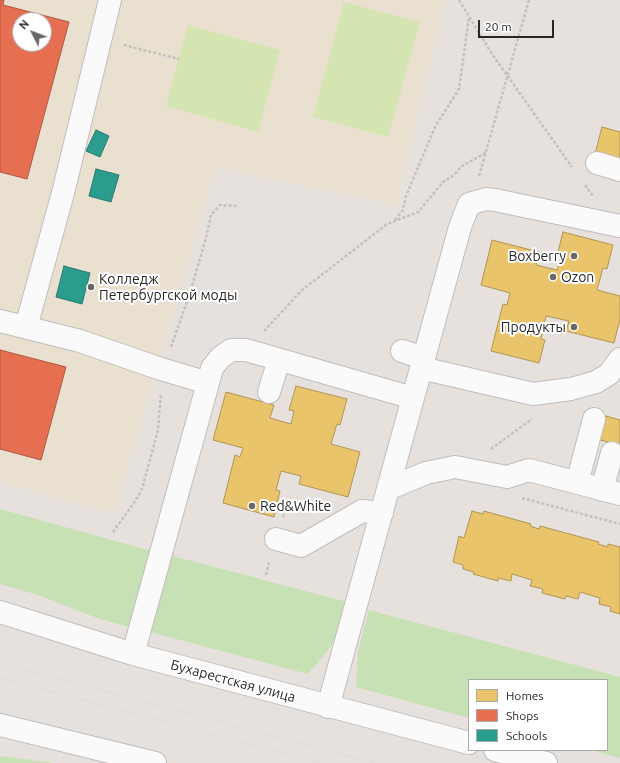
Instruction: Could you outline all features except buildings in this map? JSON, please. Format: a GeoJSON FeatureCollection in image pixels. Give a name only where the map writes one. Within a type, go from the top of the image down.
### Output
{"type":"FeatureCollection","features":[{"type":"Feature","properties":{"kind":"street"},"geometry":{"type":"LineString","coordinates":[[26,327],[63,193],[110,0]]}},
{"type":"Feature","properties":{"kind":"street"},"geometry":{"type":"LineString","coordinates":[[597,163],[620,170]]}},
{"type":"Feature","properties":{"kind":"street"},"geometry":{"type":"LineString","coordinates":[[328,707],[460,227],[470,204],[486,199],[495,200],[620,226]]}},
{"type":"Feature","properties":{"kind":"street"},"geometry":{"type":"LineString","coordinates":[[0,321],[80,341],[158,368],[208,383]]}},
{"type":"Feature","properties":{"kind":"street"},"geometry":{"type":"LineString","coordinates":[[133,654],[212,368],[220,358],[231,350],[246,350],[413,398]]}},
{"type":"Feature","properties":{"kind":"street"},"geometry":{"type":"LineString","coordinates":[[402,351],[422,363],[533,394],[571,389],[596,382],[609,374],[620,359]]}},
{"type":"Feature","properties":{"kind":"street"},"geometry":{"type":"LineString","coordinates":[[269,392],[279,360]]}},
{"type":"Feature","properties":{"kind":"street"},"geometry":{"type":"LineString","coordinates":[[577,483],[594,420]]}},
{"type":"Feature","properties":{"kind":"street"},"geometry":{"type":"LineString","coordinates":[[388,489],[426,473],[455,467],[508,477],[529,470],[611,492],[612,452]]}},
{"type":"Feature","properties":{"kind":"street"},"geometry":{"type":"LineString","coordinates":[[276,539],[301,546],[362,511],[382,513]]}},
{"type":"Feature","properties":{"kind":"street","name":"Бухарестская улица"},"geometry":{"type":"LineString","coordinates":[[0,612],[133,654],[328,707],[468,743]]}},
{"type":"Feature","properties":{"kind":"street"},"geometry":{"type":"LineString","coordinates":[[0,725],[155,763]]}},
{"type":"Feature","properties":{"kind":"street"},"geometry":{"type":"LineString","coordinates":[[499,751],[546,763]]}},
{"type":"Feature","properties":{"kind":"path"},"geometry":{"type":"LineString","coordinates":[[459,0],[508,75],[575,171]]}},
{"type":"Feature","properties":{"kind":"path"},"geometry":{"type":"LineString","coordinates":[[477,181],[487,152],[530,0]]}},
{"type":"Feature","properties":{"kind":"path"},"geometry":{"type":"LineString","coordinates":[[394,221],[403,210],[406,196],[435,127],[459,89],[469,17]]}},
{"type":"Feature","properties":{"kind":"path"},"geometry":{"type":"LineString","coordinates":[[100,39],[179,59]]}},
{"type":"Feature","properties":{"kind":"path"},"geometry":{"type":"LineString","coordinates":[[246,350],[301,291],[387,224],[418,212],[443,182],[454,175],[462,166],[487,152]]}},
{"type":"Feature","properties":{"kind":"path"},"geometry":{"type":"LineString","coordinates":[[584,184],[593,197]]}},
{"type":"Feature","properties":{"kind":"path"},"geometry":{"type":"LineString","coordinates":[[465,468],[534,417]]}},
{"type":"Feature","properties":{"kind":"path"},"geometry":{"type":"LineString","coordinates":[[521,498],[620,524]]}},
{"type":"Feature","properties":{"kind":"shaded area","name":"Колледж Петербургской моды"},"geometry":{"type":"Polygon","coordinates":[[[0,0],[445,0],[396,205],[216,167],[114,514],[0,481],[0,0]]]}},
{"type":"Feature","properties":{"kind":"green space"},"geometry":{"type":"Polygon","coordinates":[[[344,2],[420,22],[388,137],[313,117],[344,2]]]}},
{"type":"Feature","properties":{"kind":"green space"},"geometry":{"type":"Polygon","coordinates":[[[188,25],[280,50],[258,132],[166,106],[188,25]]]}},
{"type":"Feature","properties":{"kind":"green space"},"geometry":{"type":"Polygon","coordinates":[[[0,509],[155,552],[134,619],[129,627],[97,618],[38,595],[0,584],[0,509]]]}},
{"type":"Feature","properties":{"kind":"green space"},"geometry":{"type":"Polygon","coordinates":[[[169,555],[347,602],[332,645],[308,674],[150,632],[169,555]]]}},
{"type":"Feature","properties":{"kind":"green space"},"geometry":{"type":"Polygon","coordinates":[[[369,610],[620,677],[620,758],[595,751],[608,751],[608,679],[468,679],[468,718],[356,687],[358,651],[369,610]]]}},
{"type":"Feature","properties":{"kind":"green space"},"geometry":{"type":"Polygon","coordinates":[[[0,756],[48,762],[52,763],[0,763],[0,756]]]}},
{"type":"Feature","properties":{"kind":"tram line"},"geometry":{"type":"LineString","coordinates":[[0,663],[374,763]]}},
{"type":"Feature","properties":{"kind":"tram line"},"geometry":{"type":"LineString","coordinates":[[0,678],[320,763]]}},
{"type":"Feature","properties":{"kind":"place","name":"Boxberry"},"geometry":{"type":"Point","coordinates":[574,256]}},
{"type":"Feature","properties":{"kind":"place","name":"Ozon"},"geometry":{"type":"Point","coordinates":[553,277]}},
{"type":"Feature","properties":{"kind":"place","name":"Колледж Петербургской моды"},"geometry":{"type":"Point","coordinates":[91,287]}},
{"type":"Feature","properties":{"kind":"place","name":"Продукты"},"geometry":{"type":"Point","coordinates":[574,327]}},
{"type":"Feature","properties":{"kind":"place","name":"Red&White"},"geometry":{"type":"Point","coordinates":[252,506]}}]}
